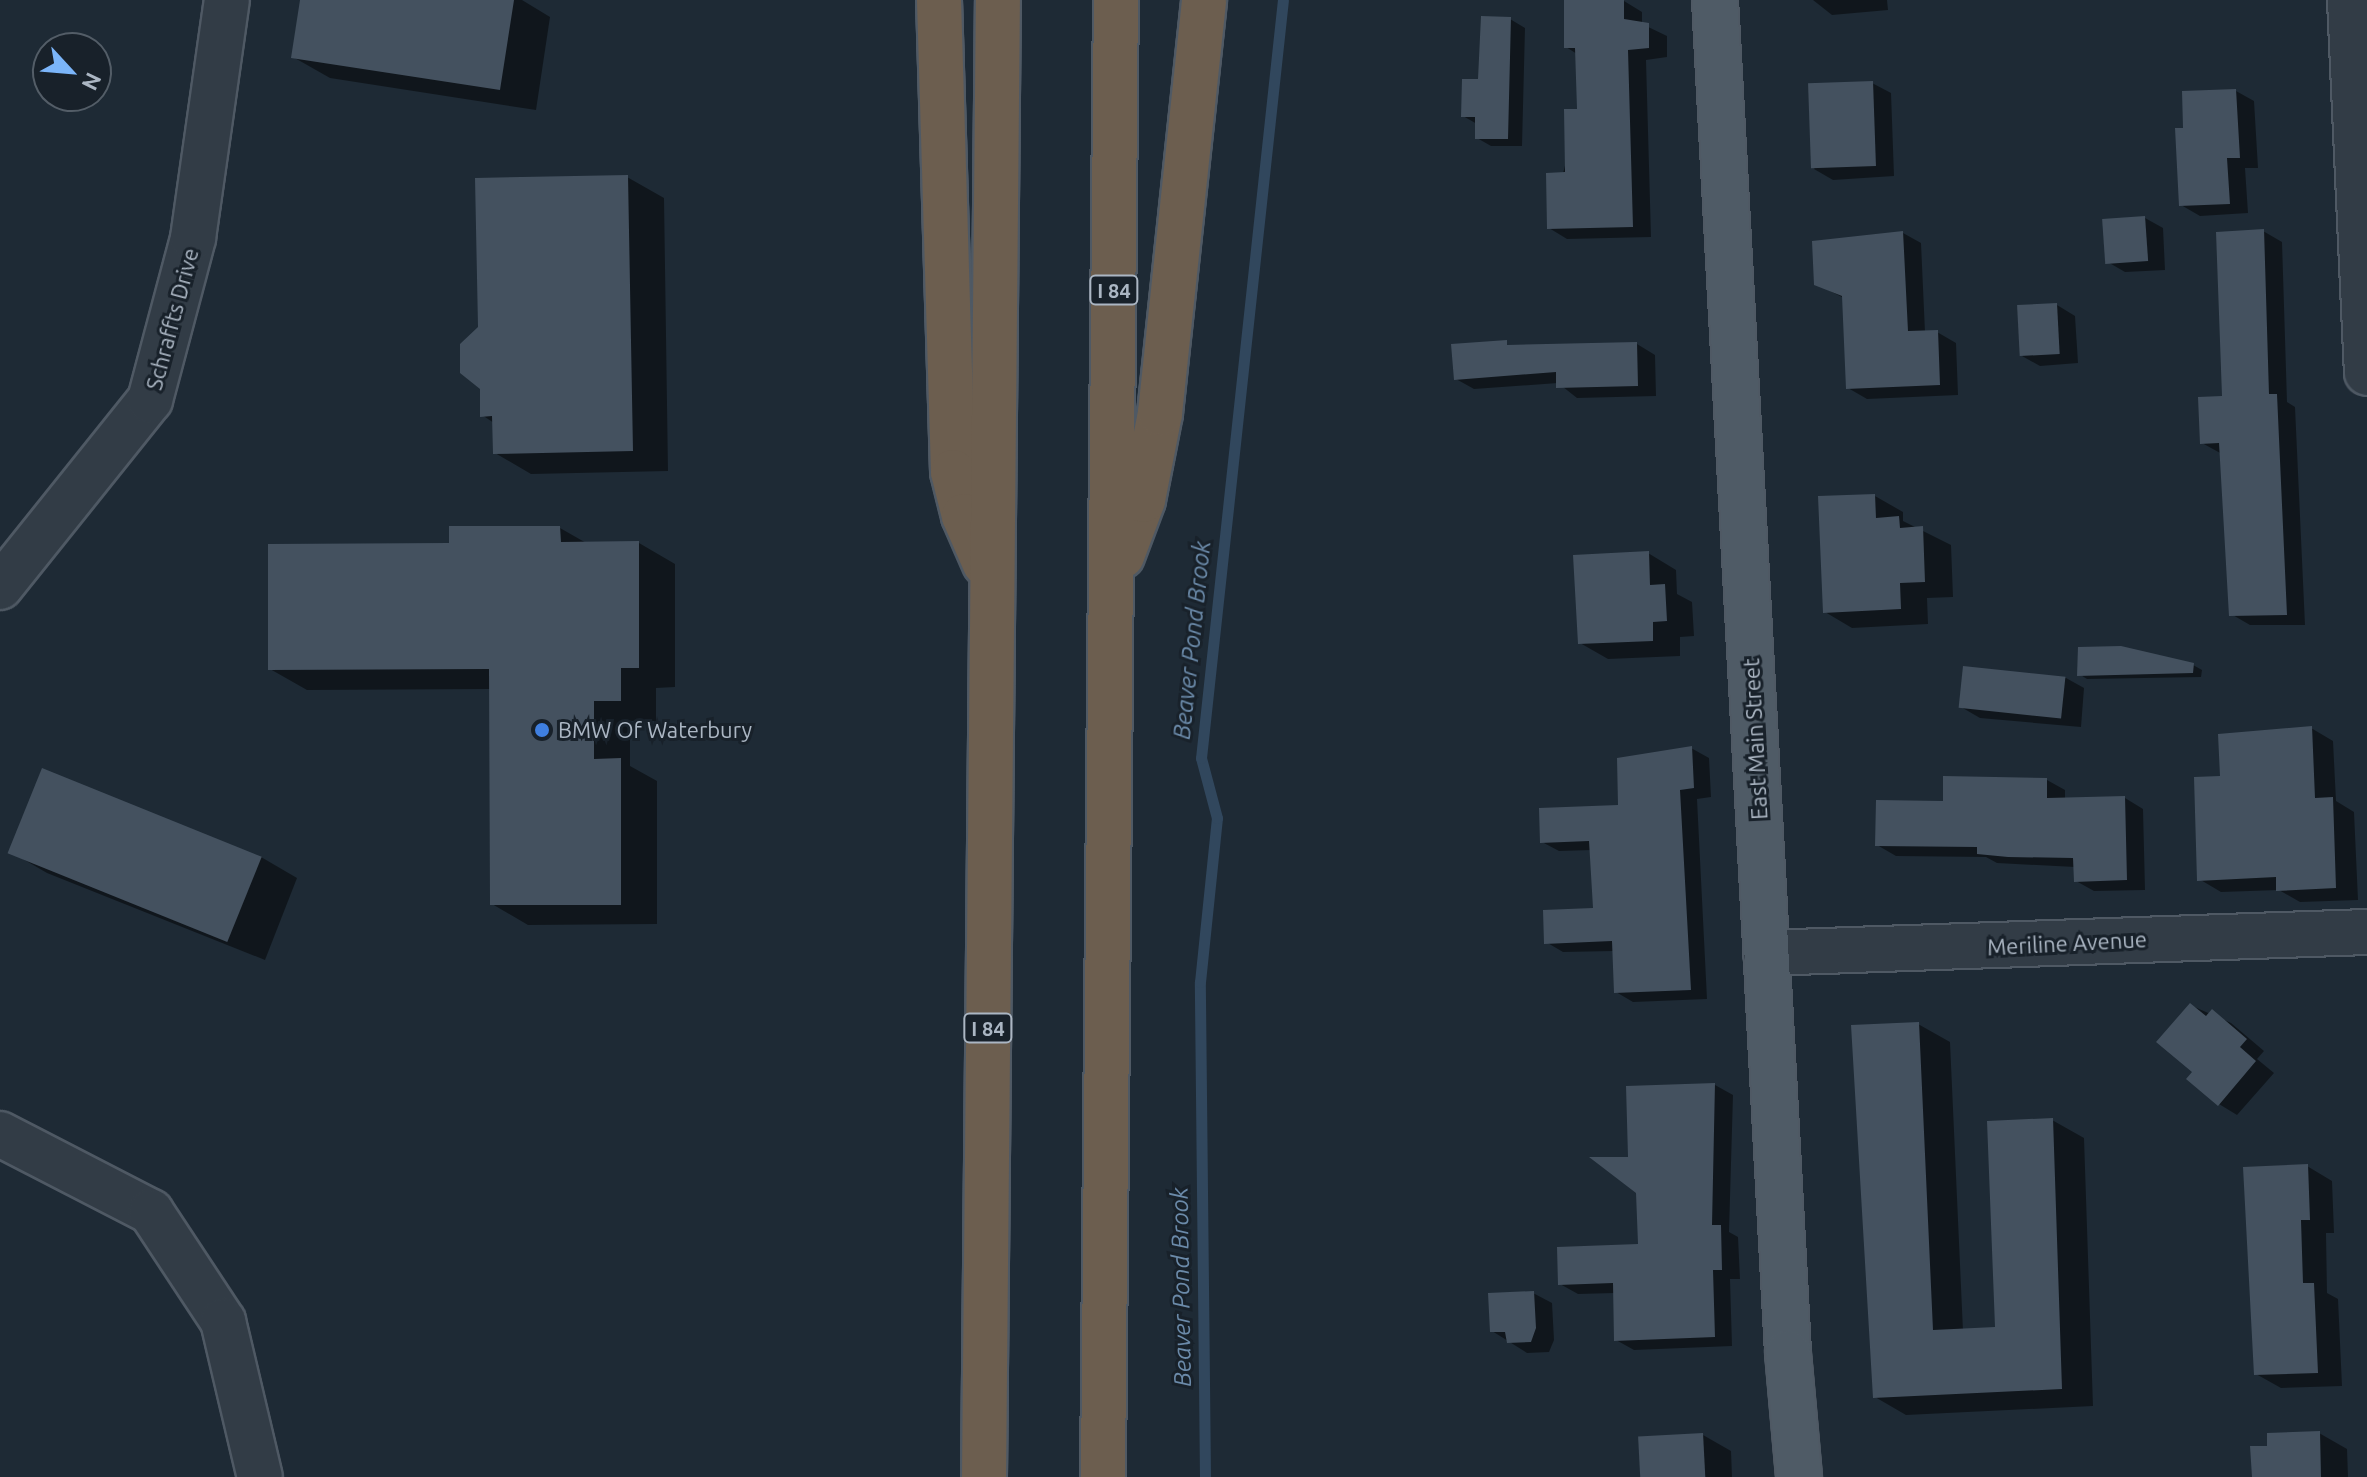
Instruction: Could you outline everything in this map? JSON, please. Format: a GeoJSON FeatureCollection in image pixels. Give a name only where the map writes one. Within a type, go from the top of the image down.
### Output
{"type":"FeatureCollection","features":[{"type":"Feature","properties":{"kind":"highway"},"geometry":{"type":"LineString","coordinates":[[939,0],[953,472],[964,516],[992,579]]}},
{"type":"Feature","properties":{"kind":"highway","name":"I 84"},"geometry":{"type":"LineString","coordinates":[[984,1477],[998,0]]}},
{"type":"Feature","properties":{"kind":"highway","name":"I 84"},"geometry":{"type":"LineString","coordinates":[[1103,1477],[1116,0]]}},
{"type":"Feature","properties":{"kind":"highway"},"geometry":{"type":"LineString","coordinates":[[1111,580],[1153,462],[1204,0]]}},
{"type":"Feature","properties":{"kind":"main road","name":"East Main Street"},"geometry":{"type":"LineString","coordinates":[[1715,0],[1766,953],[1799,1477]]}},
{"type":"Feature","properties":{"kind":"street","name":"Schraffts Drive"},"geometry":{"type":"LineString","coordinates":[[0,587],[150,400],[193,238],[227,0]]}},
{"type":"Feature","properties":{"kind":"street"},"geometry":{"type":"LineString","coordinates":[[2350,0],[2367,373]]}},
{"type":"Feature","properties":{"kind":"street","name":"Meriline Avenue"},"geometry":{"type":"LineString","coordinates":[[1766,953],[2367,932]]}},
{"type":"Feature","properties":{"kind":"street"},"geometry":{"type":"LineString","coordinates":[[0,1134],[151,1212],[223,1321],[260,1477]]}},
{"type":"Feature","properties":{"kind":"building"},"geometry":{"type":"Polygon","coordinates":[[[300,0],[514,0],[500,90],[291,58],[300,0]]]}},
{"type":"Feature","properties":{"kind":"building"},"geometry":{"type":"Polygon","coordinates":[[[1564,0],[1624,0],[1624,19],[1649,23],[1649,48],[1628,50],[1633,227],[1547,229],[1546,173],[1565,172],[1564,109],[1577,109],[1575,48],[1564,48],[1564,0]]]}},
{"type":"Feature","properties":{"kind":"building"},"geometry":{"type":"Polygon","coordinates":[[[1481,16],[1511,17],[1508,139],[1475,139],[1475,117],[1461,117],[1462,79],[1478,79],[1481,16]]]}},
{"type":"Feature","properties":{"kind":"building"},"geometry":{"type":"Polygon","coordinates":[[[1873,81],[1876,166],[1811,168],[1808,83],[1873,81]]]}},
{"type":"Feature","properties":{"kind":"building"},"geometry":{"type":"Polygon","coordinates":[[[2236,89],[2240,158],[2227,158],[2230,204],[2179,206],[2175,128],[2183,128],[2182,91],[2236,89]]]}},
{"type":"Feature","properties":{"kind":"building"},"geometry":{"type":"Polygon","coordinates":[[[628,175],[633,451],[493,454],[492,416],[480,417],[480,389],[460,373],[460,344],[478,327],[475,178],[628,175]]]}},
{"type":"Feature","properties":{"kind":"building"},"geometry":{"type":"Polygon","coordinates":[[[2145,216],[2148,261],[2105,264],[2102,219],[2145,216]]]}},
{"type":"Feature","properties":{"kind":"building"},"geometry":{"type":"Polygon","coordinates":[[[2264,229],[2269,394],[2277,394],[2287,615],[2229,616],[2219,443],[2200,444],[2198,397],[2222,396],[2216,232],[2264,229]]]}},
{"type":"Feature","properties":{"kind":"building"},"geometry":{"type":"Polygon","coordinates":[[[1903,231],[1908,331],[1938,330],[1940,385],[1846,389],[1842,296],[1814,285],[1812,241],[1903,231]]]}},
{"type":"Feature","properties":{"kind":"building"},"geometry":{"type":"Polygon","coordinates":[[[2057,303],[2060,354],[2020,356],[2017,305],[2057,303]]]}},
{"type":"Feature","properties":{"kind":"building"},"geometry":{"type":"Polygon","coordinates":[[[1507,340],[1507,345],[1637,342],[1638,386],[1556,388],[1556,372],[1454,380],[1451,344],[1507,340]]]}},
{"type":"Feature","properties":{"kind":"building"},"geometry":{"type":"Polygon","coordinates":[[[1875,494],[1876,518],[1899,516],[1900,528],[1923,526],[1925,582],[1900,583],[1901,609],[1823,613],[1818,496],[1875,494]]]}},
{"type":"Feature","properties":{"kind":"building","name":"BMW Of Waterbury"},"geometry":{"type":"Polygon","coordinates":[[[449,526],[560,526],[561,542],[639,541],[639,668],[621,668],[621,701],[594,701],[594,759],[621,758],[621,905],[490,905],[489,669],[268,670],[268,544],[449,543],[449,526]]]}},
{"type":"Feature","properties":{"kind":"building"},"geometry":{"type":"Polygon","coordinates":[[[1649,551],[1650,585],[1665,584],[1667,621],[1653,622],[1653,641],[1578,644],[1573,555],[1649,551]]]}},
{"type":"Feature","properties":{"kind":"building"},"geometry":{"type":"Polygon","coordinates":[[[2121,646],[2194,663],[2193,673],[2077,676],[2078,647],[2121,646]]]}},
{"type":"Feature","properties":{"kind":"building"},"geometry":{"type":"Polygon","coordinates":[[[1963,666],[2065,677],[2061,719],[1959,708],[1963,666]]]}},
{"type":"Feature","properties":{"kind":"building"},"geometry":{"type":"Polygon","coordinates":[[[2312,726],[2315,798],[2333,797],[2336,888],[2276,891],[2276,877],[2197,881],[2194,777],[2220,776],[2218,734],[2312,726]]]}},
{"type":"Feature","properties":{"kind":"building"},"geometry":{"type":"Polygon","coordinates":[[[1692,746],[1694,788],[1680,790],[1691,990],[1614,993],[1612,941],[1544,944],[1543,910],[1593,908],[1589,841],[1540,843],[1539,808],[1618,805],[1617,758],[1692,746]]]}},
{"type":"Feature","properties":{"kind":"building"},"geometry":{"type":"Polygon","coordinates":[[[42,768],[262,857],[227,942],[8,853],[42,768]]]}},
{"type":"Feature","properties":{"kind":"building"},"geometry":{"type":"Polygon","coordinates":[[[1943,776],[2047,778],[2047,798],[2125,796],[2127,880],[2074,882],[2073,858],[1977,854],[1977,847],[1875,846],[1876,800],[1943,801],[1943,776]]]}},
{"type":"Feature","properties":{"kind":"building"},"geometry":{"type":"Polygon","coordinates":[[[2190,1003],[2206,1016],[2212,1009],[2247,1039],[2240,1047],[2256,1061],[2218,1106],[2186,1079],[2192,1072],[2156,1042],[2190,1003]]]}},
{"type":"Feature","properties":{"kind":"building"},"geometry":{"type":"Polygon","coordinates":[[[1919,1022],[1933,1330],[1995,1327],[1987,1121],[2053,1118],[2062,1389],[1873,1398],[1851,1025],[1919,1022]]]}},
{"type":"Feature","properties":{"kind":"building"},"geometry":{"type":"Polygon","coordinates":[[[1715,1083],[1712,1225],[1721,1225],[1722,1270],[1713,1270],[1715,1337],[1614,1341],[1613,1283],[1558,1285],[1557,1247],[1638,1244],[1636,1193],[1589,1157],[1628,1157],[1626,1086],[1715,1083]]]}},
{"type":"Feature","properties":{"kind":"building"},"geometry":{"type":"Polygon","coordinates":[[[2308,1164],[2310,1220],[2301,1220],[2303,1283],[2314,1283],[2318,1373],[2254,1375],[2243,1167],[2308,1164]]]}},
{"type":"Feature","properties":{"kind":"building"},"geometry":{"type":"Polygon","coordinates":[[[1534,1291],[1536,1328],[1531,1342],[1507,1343],[1505,1332],[1490,1332],[1488,1293],[1534,1291]]]}},
{"type":"Feature","properties":{"kind":"building"},"geometry":{"type":"Polygon","coordinates":[[[2320,1431],[2321,1477],[2252,1477],[2250,1446],[2267,1446],[2267,1433],[2320,1431]]]}},
{"type":"Feature","properties":{"kind":"building"},"geometry":{"type":"Polygon","coordinates":[[[1703,1433],[1705,1477],[1640,1477],[1638,1436],[1703,1433]]]}},
{"type":"Feature","properties":{"kind":"waterway","name":"Beaver Pond Brook"},"geometry":{"type":"LineString","coordinates":[[1205,1477],[1200,982],[1217,818],[1201,758],[1283,0]]}},
{"type":"Feature","properties":{"kind":"place","name":"BMW Of Waterbury"},"geometry":{"type":"Point","coordinates":[542,730]}}]}
